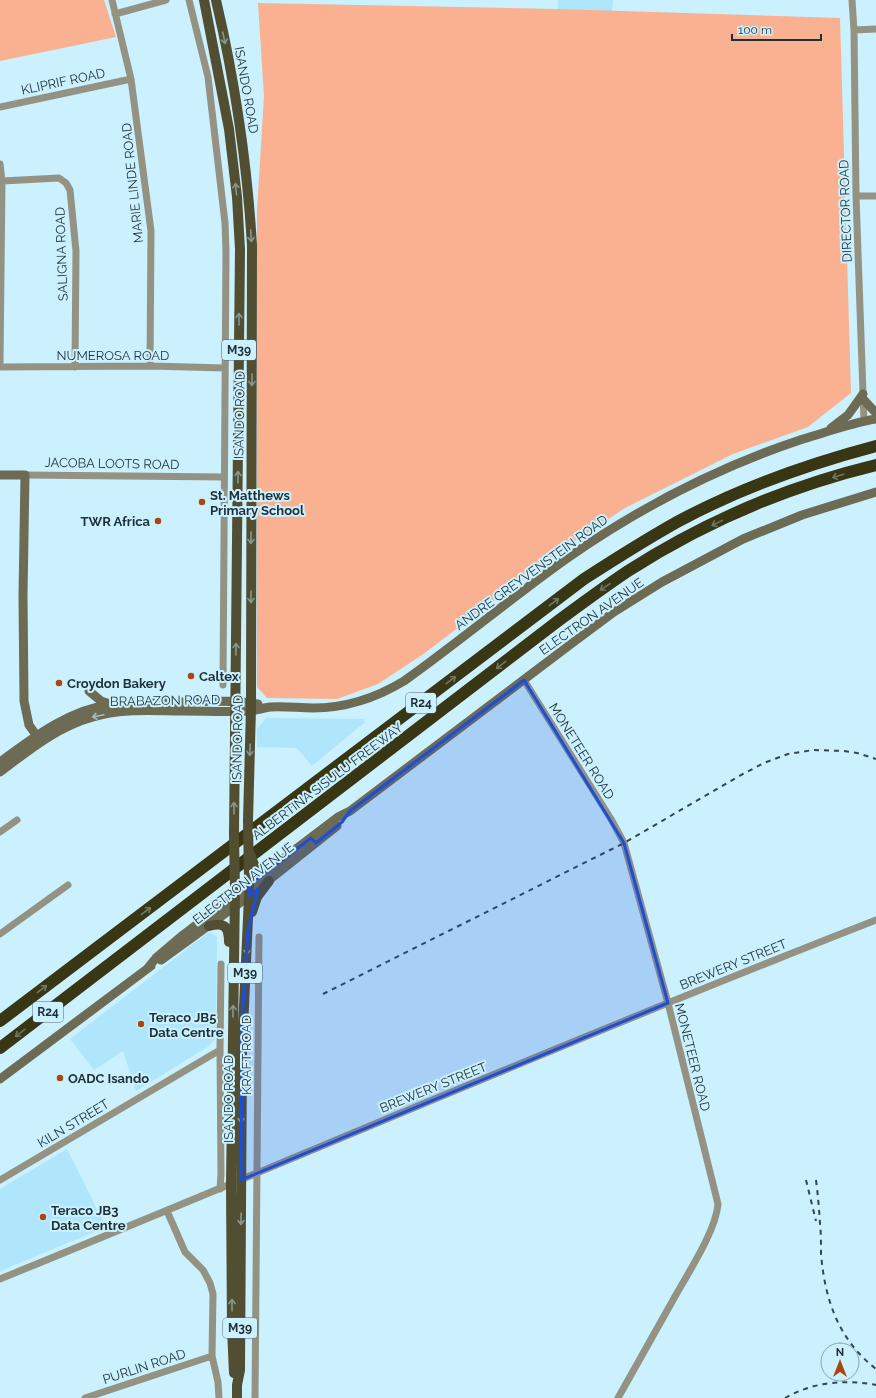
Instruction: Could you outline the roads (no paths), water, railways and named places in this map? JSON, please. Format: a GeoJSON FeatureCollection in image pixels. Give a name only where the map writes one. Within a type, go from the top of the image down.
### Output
{"type":"FeatureCollection","features":[{"type":"Feature","properties":{"kind":"highway","name":"ALBERTINA SISULU FREEWAY"},"geometry":{"type":"LineString","coordinates":[[0,1021],[578,584],[630,549],[678,522],[750,488],[805,467],[876,446]]}},
{"type":"Feature","properties":{"kind":"highway","name":"ALBERTINA SISULU FREEWAY"},"geometry":{"type":"LineString","coordinates":[[0,1048],[558,621],[617,578],[688,537],[722,520],[791,492],[831,478],[876,465]]}},
{"type":"Feature","properties":{"kind":"main road","name":"ISANDO ROAD"},"geometry":{"type":"LineString","coordinates":[[204,0],[229,129],[237,197],[239,242],[238,541],[231,1184],[232,1329],[234,1370],[237,1385]]}},
{"type":"Feature","properties":{"kind":"main road","name":"ISANDO ROAD"},"geometry":{"type":"LineString","coordinates":[[216,0],[236,100],[245,158],[252,245],[251,707],[248,821],[249,896],[242,1050],[240,1370],[237,1385],[237,1398]]}},
{"type":"Feature","properties":{"kind":"main road"},"geometry":{"type":"LineString","coordinates":[[823,433],[848,415],[863,396],[876,412]]}},
{"type":"Feature","properties":{"kind":"main road","name":"ANDRE GREYVENSTEIN ROAD"},"geometry":{"type":"LineString","coordinates":[[251,707],[314,708],[343,706],[369,699],[391,689],[421,670],[566,560],[643,510],[731,466],[772,450],[823,433],[876,419]]}},
{"type":"Feature","properties":{"kind":"main road","name":"JACOBA LOOTS ROAD"},"geometry":{"type":"LineString","coordinates":[[0,474],[24,475]]}},
{"type":"Feature","properties":{"kind":"main road"},"geometry":{"type":"LineString","coordinates":[[24,475],[24,701],[29,725],[38,739]]}},
{"type":"Feature","properties":{"kind":"main road","name":"ELECTRON AVENUE"},"geometry":{"type":"LineString","coordinates":[[0,1078],[147,969],[209,926],[249,882],[265,875],[342,822],[350,811],[614,612],[662,582],[743,539],[802,515],[875,495]]}},
{"type":"Feature","properties":{"kind":"main road"},"geometry":{"type":"LineString","coordinates":[[89,691],[101,701],[112,704]]}},
{"type":"Feature","properties":{"kind":"main road","name":"BRABAZON ROAD"},"geometry":{"type":"LineString","coordinates":[[0,762],[38,739],[72,715],[92,708],[134,702],[235,707]]}},
{"type":"Feature","properties":{"kind":"main road","name":"BRABAZON ROAD"},"geometry":{"type":"LineString","coordinates":[[0,772],[38,739],[68,725],[94,716],[148,711],[251,707]]}},
{"type":"Feature","properties":{"kind":"main road"},"geometry":{"type":"LineString","coordinates":[[248,850],[254,865],[265,875],[248,929]]}},
{"type":"Feature","properties":{"kind":"main road","name":"ELECTRON AVENUE"},"geometry":{"type":"LineString","coordinates":[[147,969],[169,946],[234,897],[249,896],[265,875]]}},
{"type":"Feature","properties":{"kind":"main road"},"geometry":{"type":"LineString","coordinates":[[209,926],[220,924],[226,927],[229,934],[230,954],[233,958]]}},
{"type":"Feature","properties":{"kind":"street","name":"MARIE LINDE ROAD"},"geometry":{"type":"LineString","coordinates":[[112,0],[131,79],[151,231],[150,366]]}},
{"type":"Feature","properties":{"kind":"street"},"geometry":{"type":"LineString","coordinates":[[115,14],[166,0]]}},
{"type":"Feature","properties":{"kind":"street","name":"ISANDO ROAD"},"geometry":{"type":"LineString","coordinates":[[189,0],[208,77],[225,223],[223,685]]}},
{"type":"Feature","properties":{"kind":"street","name":"DIRECTOR ROAD"},"geometry":{"type":"LineString","coordinates":[[852,0],[854,30],[856,196],[864,421]]}},
{"type":"Feature","properties":{"kind":"street"},"geometry":{"type":"LineString","coordinates":[[854,30],[876,29]]}},
{"type":"Feature","properties":{"kind":"street","name":"KLIPRIF ROAD"},"geometry":{"type":"LineString","coordinates":[[0,107],[131,79]]}},
{"type":"Feature","properties":{"kind":"street"},"geometry":{"type":"LineString","coordinates":[[0,164],[2,181],[0,363]]}},
{"type":"Feature","properties":{"kind":"street","name":"SALIGNA ROAD"},"geometry":{"type":"LineString","coordinates":[[2,181],[59,178],[66,183],[70,190],[76,251],[75,367]]}},
{"type":"Feature","properties":{"kind":"street"},"geometry":{"type":"LineString","coordinates":[[856,196],[876,196]]}},
{"type":"Feature","properties":{"kind":"street","name":"NUMEROSA ROAD"},"geometry":{"type":"LineString","coordinates":[[0,367],[150,366],[225,368]]}},
{"type":"Feature","properties":{"kind":"street","name":"JACOBA LOOTS ROAD"},"geometry":{"type":"LineString","coordinates":[[24,475],[224,477]]}},
{"type":"Feature","properties":{"kind":"street","name":"MONETEER ROAD"},"geometry":{"type":"LineString","coordinates":[[524,680],[611,819],[624,843],[668,1003],[716,1196],[717,1211],[713,1226],[688,1274],[618,1398]]}},
{"type":"Feature","properties":{"kind":"street"},"geometry":{"type":"LineString","coordinates":[[0,832],[17,820]]}},
{"type":"Feature","properties":{"kind":"street"},"geometry":{"type":"LineString","coordinates":[[0,934],[68,885]]}},
{"type":"Feature","properties":{"kind":"street","name":"BREWERY STREET"},"geometry":{"type":"LineString","coordinates":[[0,1279],[668,1003],[876,920]]}},
{"type":"Feature","properties":{"kind":"street","name":"KRAFT ROAD"},"geometry":{"type":"LineString","coordinates":[[257,1172],[259,937]]}},
{"type":"Feature","properties":{"kind":"street"},"geometry":{"type":"LineString","coordinates":[[220,1189],[220,1050],[222,964]]}},
{"type":"Feature","properties":{"kind":"street","name":"KILN STREET"},"geometry":{"type":"LineString","coordinates":[[0,1180],[220,1050]]}},
{"type":"Feature","properties":{"kind":"street"},"geometry":{"type":"LineString","coordinates":[[256,1398],[257,1172]]}},
{"type":"Feature","properties":{"kind":"street"},"geometry":{"type":"LineString","coordinates":[[167,1211],[185,1252],[203,1270],[210,1283],[213,1294],[212,1356],[218,1382],[219,1398]]}},
{"type":"Feature","properties":{"kind":"street","name":"PURLIN ROAD"},"geometry":{"type":"LineString","coordinates":[[85,1398],[212,1356]]}},
{"type":"Feature","properties":{"kind":"railway"},"geometry":{"type":"LineString","coordinates":[[323,994],[624,843],[764,763],[788,754],[813,750],[844,751],[857,753],[876,759]]}},
{"type":"Feature","properties":{"kind":"railway"},"geometry":{"type":"LineString","coordinates":[[806,1180],[816,1221]]}},
{"type":"Feature","properties":{"kind":"railway"},"geometry":{"type":"LineString","coordinates":[[816,1180],[821,1254],[830,1303],[843,1332],[852,1345],[876,1369]]}},
{"type":"Feature","properties":{"kind":"railway"},"geometry":{"type":"LineString","coordinates":[[785,1398],[807,1388],[829,1383],[853,1382],[876,1385]]}},
{"type":"Feature","properties":{"kind":"place","name":"St. Matthews Primary School"},"geometry":{"type":"Point","coordinates":[202,502]}},
{"type":"Feature","properties":{"kind":"place","name":"TWR Africa"},"geometry":{"type":"Point","coordinates":[158,521]}},
{"type":"Feature","properties":{"kind":"place","name":"Caltex"},"geometry":{"type":"Point","coordinates":[191,676]}},
{"type":"Feature","properties":{"kind":"place","name":"Croydon Bakery"},"geometry":{"type":"Point","coordinates":[59,683]}},
{"type":"Feature","properties":{"kind":"place","name":"Teraco JB5 Data Centre"},"geometry":{"type":"Point","coordinates":[141,1024]}},
{"type":"Feature","properties":{"kind":"place","name":"OADC Isando"},"geometry":{"type":"Point","coordinates":[60,1078]}},
{"type":"Feature","properties":{"kind":"place","name":"Teraco JB3 Data Centre"},"geometry":{"type":"Point","coordinates":[43,1217]}}]}
